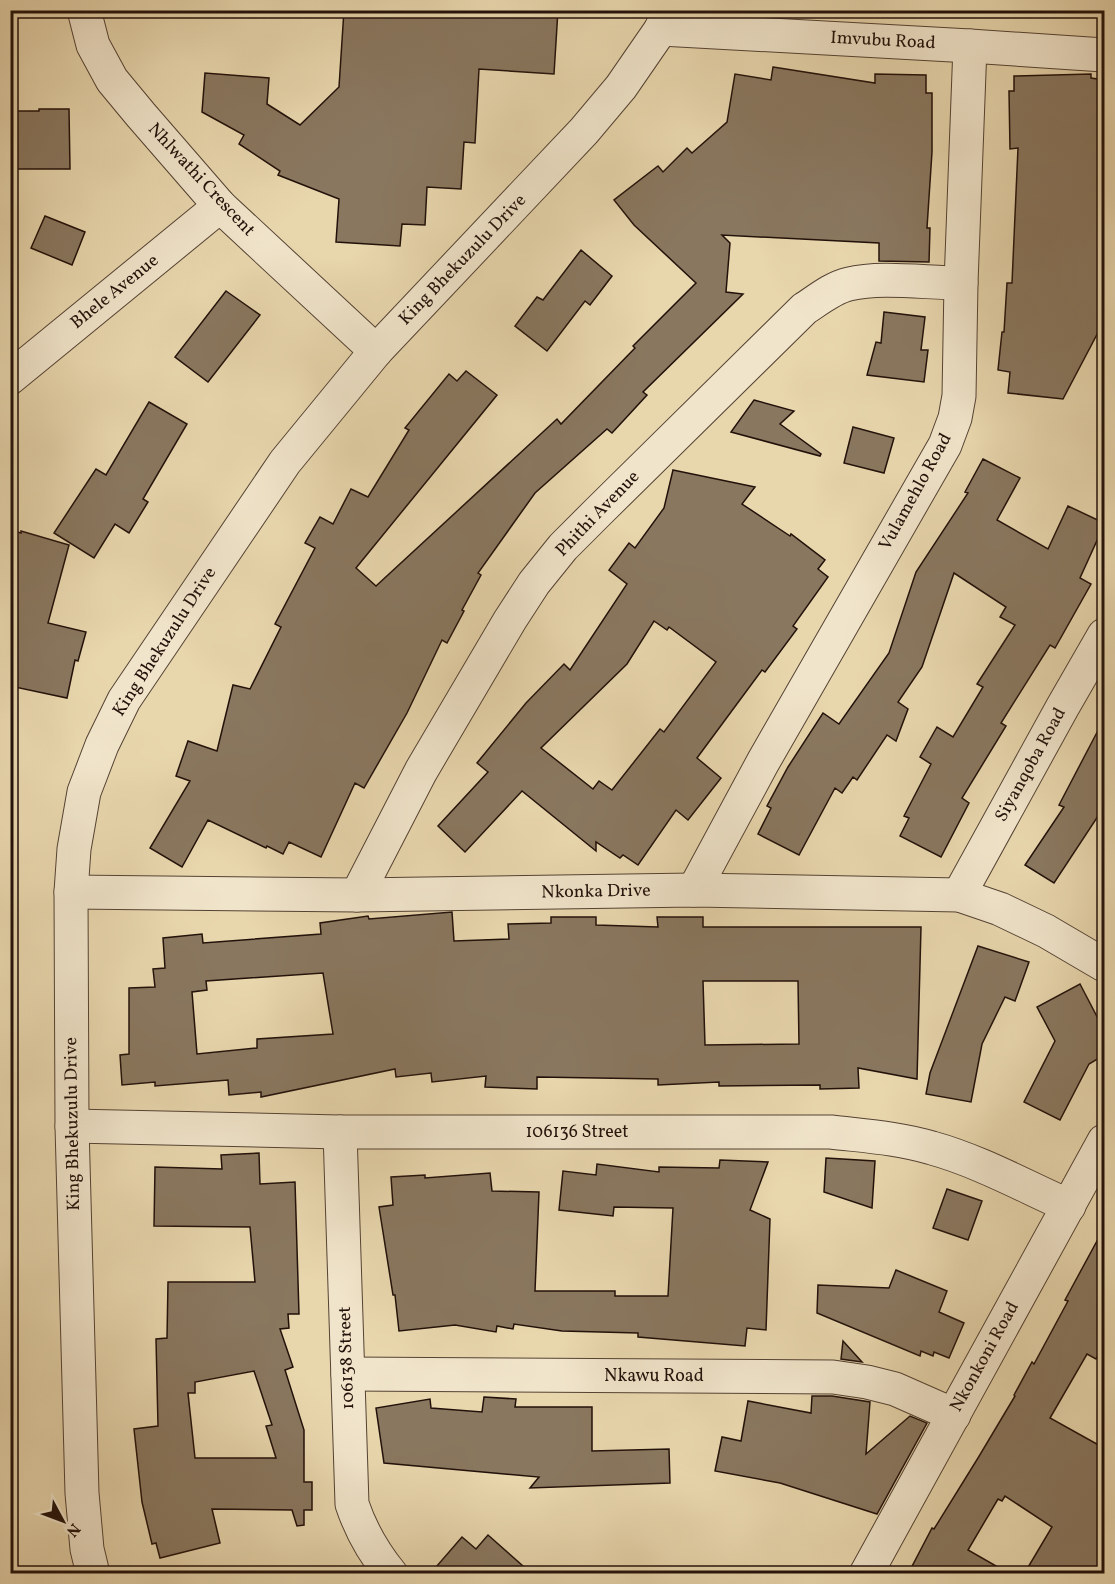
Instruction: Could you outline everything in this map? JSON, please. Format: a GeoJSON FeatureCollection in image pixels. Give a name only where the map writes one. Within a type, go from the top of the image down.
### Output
{"type":"FeatureCollection","features":[{"type":"Feature","properties":{"kind":"street","name":"Nhlwathi Crescent"},"geometry":{"type":"LineString","coordinates":[[84,10],[93,45],[112,81],[220,206],[376,351]]}},
{"type":"Feature","properties":{"kind":"street","name":"Imvubu Road"},"geometry":{"type":"LineString","coordinates":[[665,20],[1104,55]]}},
{"type":"Feature","properties":{"kind":"street","name":"King Bhekuzulu Drive"},"geometry":{"type":"LineString","coordinates":[[93,1574],[87,1550],[82,1493],[72,1126],[71,892],[74,849],[84,792],[102,745],[124,700],[285,462],[376,351],[584,131],[621,87],[665,20]]}},
{"type":"Feature","properties":{"kind":"street","name":"Vulamehlo Road"},"geometry":{"type":"LineString","coordinates":[[694,890],[763,762],[945,445],[955,418],[959,396],[960,284],[970,46]]}},
{"type":"Feature","properties":{"kind":"street","name":"Bhele Avenue"},"geometry":{"type":"LineString","coordinates":[[10,378],[220,206]]}},
{"type":"Feature","properties":{"kind":"street","name":"Phithi Avenue"},"geometry":{"type":"LineString","coordinates":[[357,895],[421,771],[510,620],[534,583],[563,547],[804,309],[827,294],[847,285],[869,281],[960,284]]}},
{"type":"Feature","properties":{"kind":"street","name":"Siyanqoba Road"},"geometry":{"type":"LineString","coordinates":[[959,895],[1104,635]]}},
{"type":"Feature","properties":{"kind":"street","name":"Nkonka Drive"},"geometry":{"type":"LineString","coordinates":[[71,892],[357,895],[694,890],[959,895],[1000,909],[1046,930],[1104,965]]}},
{"type":"Feature","properties":{"kind":"street","name":"106136 Street"},"geometry":{"type":"LineString","coordinates":[[72,1126],[340,1132],[831,1132],[893,1138],[933,1148],[1069,1206]]}},
{"type":"Feature","properties":{"kind":"street","name":"106138 Street"},"geometry":{"type":"LineString","coordinates":[[340,1132],[352,1504],[369,1546],[391,1574]]}},
{"type":"Feature","properties":{"kind":"street","name":"Nkonkoni Road"},"geometry":{"type":"LineString","coordinates":[[866,1574],[1104,1141]]}},
{"type":"Feature","properties":{"kind":"street","name":"Nkawu Road"},"geometry":{"type":"LineString","coordinates":[[348,1374],[833,1377],[895,1389],[954,1415]]}},
{"type":"Feature","properties":{"kind":"building"},"geometry":{"type":"Polygon","coordinates":[[[344,10],[558,10],[554,74],[479,69],[475,143],[464,142],[461,189],[427,187],[425,225],[402,224],[400,246],[336,242],[339,199],[278,175],[280,171],[239,144],[244,135],[202,112],[205,73],[269,78],[267,104],[300,125],[339,87],[344,10]]]}},
{"type":"Feature","properties":{"kind":"building"},"geometry":{"type":"Polygon","coordinates":[[[773,67],[875,83],[875,74],[926,75],[926,93],[932,93],[932,152],[927,228],[930,228],[929,262],[879,261],[879,243],[722,235],[730,243],[726,292],[743,294],[643,392],[647,395],[612,433],[607,429],[535,493],[478,573],[481,575],[447,643],[442,640],[407,713],[364,788],[355,783],[321,857],[289,842],[283,854],[208,820],[182,867],[150,848],[190,781],[176,776],[188,741],[217,751],[233,685],[250,689],[281,627],[275,624],[315,548],[305,543],[320,517],[333,524],[351,489],[368,497],[409,430],[405,428],[449,374],[457,381],[466,371],[497,395],[356,568],[376,586],[557,419],[561,424],[635,348],[633,346],[696,283],[634,225],[614,200],[658,166],[663,172],[687,148],[692,153],[727,122],[735,74],[771,80],[773,67]]]}},
{"type":"Feature","properties":{"kind":"building"},"geometry":{"type":"Polygon","coordinates":[[[1091,74],[1091,78],[1104,80],[1104,321],[1063,399],[1008,393],[1010,372],[998,370],[1002,332],[1004,332],[1007,283],[1012,283],[1018,148],[1010,149],[1009,91],[1014,91],[1014,76],[1091,74]]]}},
{"type":"Feature","properties":{"kind":"building"},"geometry":{"type":"Polygon","coordinates":[[[39,109],[69,109],[70,169],[10,169],[10,111],[39,111],[39,109]]]}},
{"type":"Feature","properties":{"kind":"building"},"geometry":{"type":"Polygon","coordinates":[[[45,216],[85,232],[72,265],[31,248],[45,216]]]}},
{"type":"Feature","properties":{"kind":"building"},"geometry":{"type":"Polygon","coordinates":[[[581,250],[612,276],[590,305],[585,301],[547,351],[515,326],[537,297],[543,300],[581,250]]]}},
{"type":"Feature","properties":{"kind":"building"},"geometry":{"type":"Polygon","coordinates":[[[226,291],[260,315],[208,382],[175,357],[226,291]]]}},
{"type":"Feature","properties":{"kind":"building"},"geometry":{"type":"Polygon","coordinates":[[[884,312],[925,317],[921,350],[928,350],[924,382],[867,375],[876,342],[881,343],[884,312]]]}},
{"type":"Feature","properties":{"kind":"building"},"geometry":{"type":"Polygon","coordinates":[[[754,400],[794,411],[780,424],[821,454],[820,456],[731,432],[754,400]]]}},
{"type":"Feature","properties":{"kind":"building"},"geometry":{"type":"Polygon","coordinates":[[[149,402],[187,424],[143,499],[148,502],[129,533],[115,524],[94,558],[54,533],[96,469],[106,475],[149,402]]]}},
{"type":"Feature","properties":{"kind":"building"},"geometry":{"type":"Polygon","coordinates":[[[853,427],[894,438],[884,473],[844,463],[853,427]]]}},
{"type":"Feature","properties":{"kind":"building"},"geometry":{"type":"Polygon","coordinates":[[[983,459],[1020,478],[997,520],[1048,549],[1068,506],[1104,525],[1080,578],[1091,584],[1055,648],[1050,645],[1001,723],[1006,726],[962,798],[969,803],[941,857],[900,836],[909,818],[904,816],[931,764],[920,757],[937,727],[953,737],[983,687],[977,684],[1015,625],[1000,617],[1006,607],[954,573],[922,667],[898,702],[908,709],[896,741],[887,735],[857,780],[853,777],[842,793],[835,788],[799,855],[758,834],[771,808],[767,806],[788,767],[823,713],[839,724],[889,653],[916,572],[968,493],[965,492],[983,459]]]}},
{"type":"Feature","properties":{"kind":"building"},"geometry":{"type":"Polygon","coordinates":[[[673,470],[755,487],[742,504],[790,536],[791,534],[825,560],[818,569],[828,577],[793,626],[797,629],[765,672],[762,670],[697,758],[721,778],[688,820],[676,810],[638,865],[623,855],[620,858],[596,842],[596,851],[522,791],[465,852],[438,826],[488,772],[477,763],[526,703],[564,664],[570,670],[627,584],[609,570],[629,543],[635,548],[664,508],[673,470]],[[654,621],[627,664],[541,748],[593,789],[599,781],[612,790],[660,729],[664,732],[716,662],[669,627],[667,630],[654,621]]]}},
{"type":"Feature","properties":{"kind":"building"},"geometry":{"type":"Polygon","coordinates":[[[10,530],[69,545],[48,623],[86,632],[78,661],[75,660],[67,698],[10,686],[10,530]]]}},
{"type":"Feature","properties":{"kind":"building"},"geometry":{"type":"Polygon","coordinates":[[[1104,719],[1104,807],[1054,883],[1025,865],[1064,807],[1059,805],[1104,719]]]}},
{"type":"Feature","properties":{"kind":"building"},"geometry":{"type":"Polygon","coordinates":[[[452,912],[454,941],[509,939],[508,924],[551,923],[551,917],[596,917],[596,925],[658,927],[657,917],[703,917],[703,927],[921,927],[917,1079],[858,1068],[859,1088],[820,1089],[820,1085],[719,1086],[719,1082],[658,1085],[658,1079],[537,1077],[537,1089],[485,1087],[486,1076],[432,1082],[431,1073],[396,1077],[395,1069],[261,1097],[261,1092],[229,1095],[228,1080],[155,1086],[155,1082],[122,1085],[120,1055],[129,1054],[129,988],[155,987],[153,969],[165,968],[163,938],[202,934],[203,943],[321,934],[320,923],[368,916],[369,919],[452,912]],[[323,973],[206,981],[207,990],[192,992],[197,1054],[257,1048],[257,1039],[333,1034],[323,973]],[[703,981],[705,1045],[799,1044],[798,981],[703,981]]]}},
{"type":"Feature","properties":{"kind":"building"},"geometry":{"type":"Polygon","coordinates":[[[978,946],[1029,962],[1015,1001],[1005,997],[982,1044],[971,1102],[926,1094],[930,1073],[978,946]]]}},
{"type":"Feature","properties":{"kind":"building"},"geometry":{"type":"Polygon","coordinates":[[[1080,984],[1104,1030],[1104,1055],[1089,1064],[1060,1120],[1024,1102],[1055,1041],[1037,1007],[1080,984]]]}},
{"type":"Feature","properties":{"kind":"building"},"geometry":{"type":"Polygon","coordinates":[[[259,1153],[260,1184],[295,1182],[299,1314],[288,1314],[289,1328],[280,1329],[293,1367],[285,1370],[304,1430],[304,1482],[312,1482],[312,1510],[304,1510],[304,1525],[297,1526],[292,1510],[212,1509],[220,1543],[160,1558],[156,1543],[152,1544],[142,1502],[134,1429],[158,1426],[156,1339],[167,1338],[168,1282],[255,1282],[250,1227],[154,1226],[155,1167],[222,1169],[221,1155],[259,1153]],[[254,1371],[195,1382],[195,1393],[188,1393],[195,1458],[276,1458],[266,1426],[272,1425],[254,1371]]]}},
{"type":"Feature","properties":{"kind":"building"},"geometry":{"type":"Polygon","coordinates":[[[826,1158],[875,1161],[872,1208],[824,1192],[826,1158]]]}},
{"type":"Feature","properties":{"kind":"building"},"geometry":{"type":"Polygon","coordinates":[[[720,1160],[768,1162],[750,1210],[770,1219],[766,1330],[747,1328],[745,1346],[638,1337],[638,1333],[562,1331],[514,1324],[513,1329],[497,1326],[496,1332],[455,1325],[399,1331],[379,1207],[393,1205],[391,1177],[425,1175],[425,1178],[490,1173],[492,1191],[539,1192],[535,1291],[615,1291],[615,1296],[668,1296],[673,1208],[614,1207],[613,1216],[559,1210],[563,1171],[596,1175],[597,1164],[659,1172],[659,1167],[719,1168],[720,1160]]]}},
{"type":"Feature","properties":{"kind":"building"},"geometry":{"type":"Polygon","coordinates":[[[947,1189],[982,1201],[968,1240],[933,1228],[947,1189]]]}},
{"type":"Feature","properties":{"kind":"building"},"geometry":{"type":"Polygon","coordinates":[[[1104,1228],[1104,1344],[1096,1359],[1087,1354],[1050,1418],[1104,1448],[1104,1574],[1024,1574],[1052,1527],[1005,1496],[1002,1501],[998,1499],[968,1550],[1010,1574],[908,1574],[932,1528],[934,1529],[978,1458],[1015,1396],[1032,1362],[1034,1364],[1104,1228]]]}},
{"type":"Feature","properties":{"kind":"building"},"geometry":{"type":"Polygon","coordinates":[[[896,1270],[947,1291],[939,1312],[964,1323],[949,1358],[934,1352],[933,1356],[921,1351],[920,1356],[817,1313],[818,1285],[889,1288],[896,1270]]]}},
{"type":"Feature","properties":{"kind":"building"},"geometry":{"type":"Polygon","coordinates":[[[843,1341],[862,1362],[841,1359],[843,1341]]]}},
{"type":"Feature","properties":{"kind":"building"},"geometry":{"type":"Polygon","coordinates":[[[812,1396],[832,1396],[870,1402],[866,1454],[910,1416],[927,1423],[877,1514],[780,1483],[715,1471],[722,1437],[741,1441],[748,1401],[811,1413],[812,1396]]]}},
{"type":"Feature","properties":{"kind":"building"},"geometry":{"type":"Polygon","coordinates":[[[484,1397],[516,1399],[515,1407],[592,1407],[592,1451],[669,1449],[670,1483],[530,1488],[539,1477],[384,1463],[376,1408],[430,1399],[431,1408],[482,1412],[484,1397]]]}},
{"type":"Feature","properties":{"kind":"building"},"geometry":{"type":"Polygon","coordinates":[[[488,1535],[532,1574],[430,1574],[462,1537],[476,1549],[488,1535]]]}}]}
